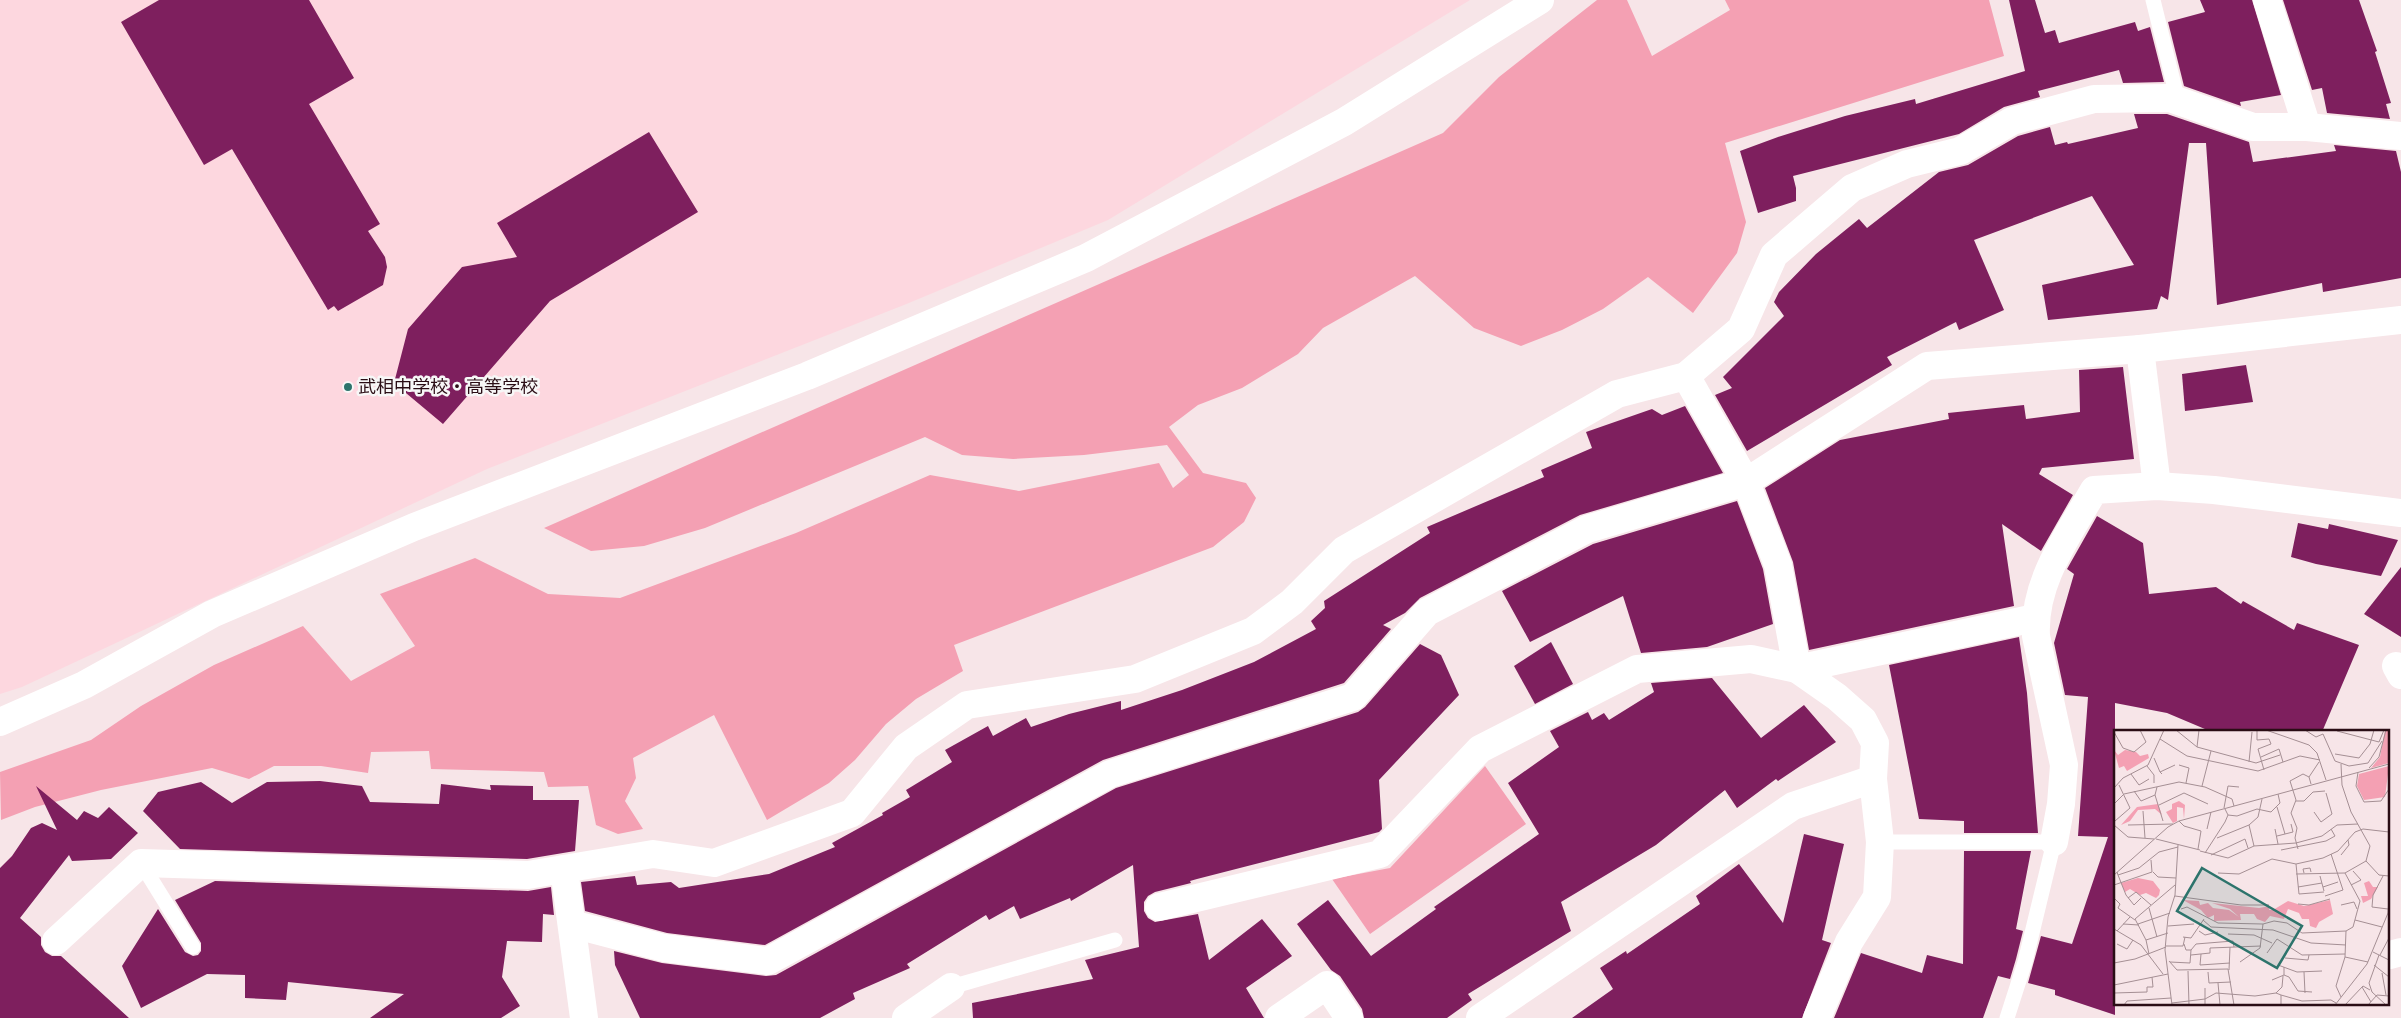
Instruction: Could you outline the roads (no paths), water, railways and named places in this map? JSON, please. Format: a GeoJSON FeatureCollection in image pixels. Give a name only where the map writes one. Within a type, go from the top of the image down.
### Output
{"type":"FeatureCollection","features":[{"type":"Feature","properties":{"kind":"street"},"geometry":{"type":"LineString","coordinates":[[0,722],[84,685],[212,614],[406,531],[808,376],[1086,258],[1344,122],[1540,0]]}},
{"type":"Feature","properties":{"kind":"street"},"geometry":{"type":"LineString","coordinates":[[2267,0],[2307,126]]}},
{"type":"Feature","properties":{"kind":"street"},"geometry":{"type":"LineString","coordinates":[[56,941],[142,863],[528,874],[653,854],[714,863],[852,813],[906,747],[967,705],[1135,679],[1253,631],[1292,602],[1344,550],[1617,394],[1686,376],[1740,329],[1774,255],[1852,188],[1906,164],[1960,150],[2012,121],[2094,99],[2170,98],[2253,126],[2307,126],[2394,137],[2401,136]]}},
{"type":"Feature","properties":{"kind":"street"},"geometry":{"type":"LineString","coordinates":[[572,924],[664,948],[768,961],[1110,774],[1352,697],[1427,612],[1587,529],[1746,482],[1927,366],[2140,350],[2401,320]]}},
{"type":"Feature","properties":{"kind":"street"},"geometry":{"type":"LineString","coordinates":[[2140,350],[2157,486]]}},
{"type":"Feature","properties":{"kind":"street"},"geometry":{"type":"LineString","coordinates":[[1686,376],[1746,482],[1778,565],[1797,668],[1837,697],[1863,720],[1875,743],[1873,779],[1880,842],[1877,897],[1849,942],[1817,1018]]}},
{"type":"Feature","properties":{"kind":"street"},"geometry":{"type":"LineString","coordinates":[[2054,842],[2061,804],[2064,765],[2036,636],[2035,618],[2045,577],[2094,490],[2157,486],[2214,490],[2401,513]]}},
{"type":"Feature","properties":{"kind":"street"},"geometry":{"type":"LineString","coordinates":[[1159,908],[1380,854],[1480,749],[1637,669],[1751,659],[1797,668],[2035,618]]}},
{"type":"Feature","properties":{"kind":"street"},"geometry":{"type":"LineString","coordinates":[[1494,1014],[1793,806],[1873,779]]}},
{"type":"Feature","properties":{"kind":"street"},"geometry":{"type":"LineString","coordinates":[[564,869],[584,1018]]}},
{"type":"Feature","properties":{"kind":"street"},"geometry":{"type":"LineString","coordinates":[[1280,1018],[1327,985],[1349,1018]]}},
{"type":"Feature","properties":{"kind":"street"},"geometry":{"type":"LineString","coordinates":[[906,1018],[951,987]]}},
{"type":"Feature","properties":{"kind":"lane"},"geometry":{"type":"LineString","coordinates":[[2152,0],[2178,101]]}},
{"type":"Feature","properties":{"kind":"lane"},"geometry":{"type":"LineString","coordinates":[[1880,842],[2054,842],[2025,962],[2007,1018]]}},
{"type":"Feature","properties":{"kind":"lane"},"geometry":{"type":"LineString","coordinates":[[142,863],[193,947]]}},
{"type":"Feature","properties":{"kind":"lane"},"geometry":{"type":"LineString","coordinates":[[951,987],[1115,940]]}},
{"type":"Feature","properties":{"kind":"place","name":"武相中学校・高等学校"},"geometry":{"type":"Point","coordinates":[348,387]}}]}
